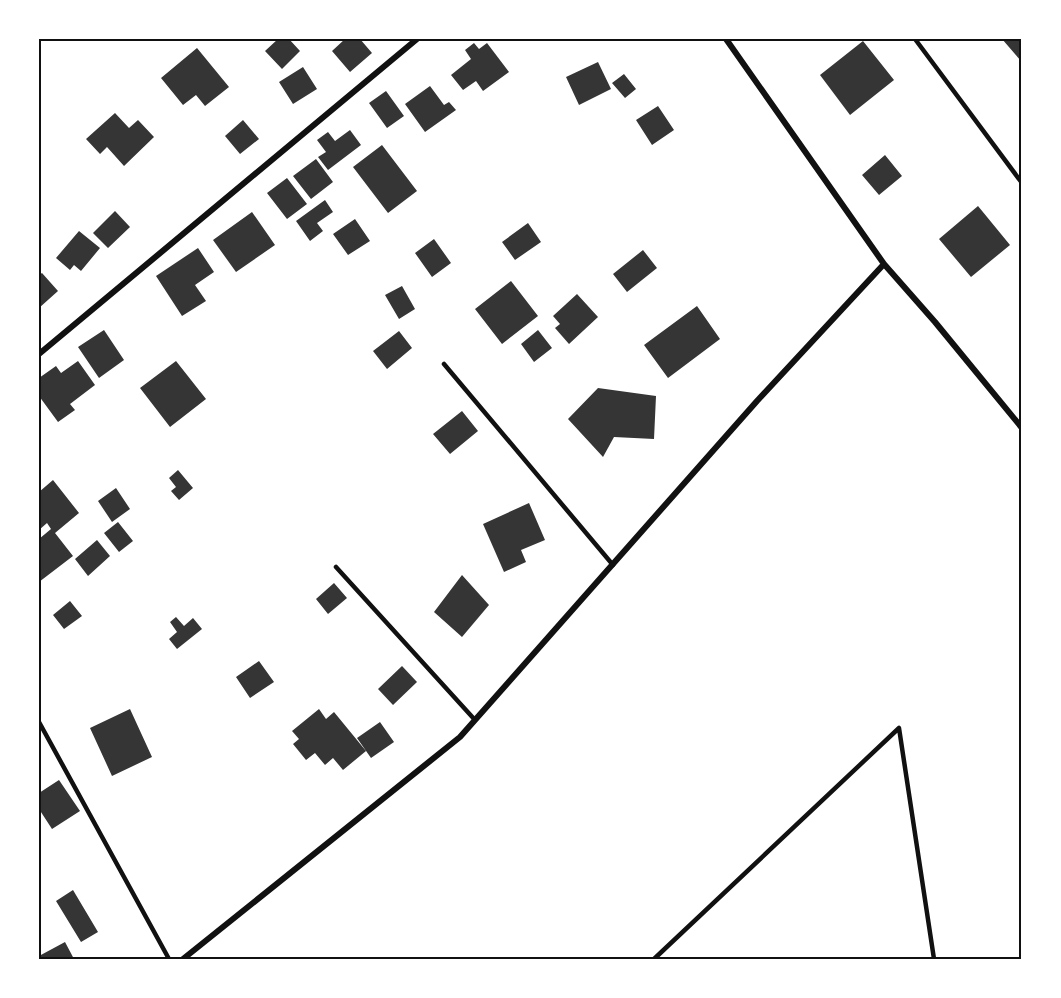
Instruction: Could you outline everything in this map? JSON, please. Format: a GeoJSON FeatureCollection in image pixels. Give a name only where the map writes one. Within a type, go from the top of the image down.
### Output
{"type":"FeatureCollection","features":[{"type":"Feature","properties":{"kind":"street"},"geometry":{"type":"LineString","coordinates":[[39,354],[417,39]]}},
{"type":"Feature","properties":{"kind":"street"},"geometry":{"type":"LineString","coordinates":[[726,39],[884,264],[1022,428]]}},
{"type":"Feature","properties":{"kind":"street"},"geometry":{"type":"LineString","coordinates":[[183,959],[460,737],[757,401],[884,264]]}},
{"type":"Feature","properties":{"kind":"lane"},"geometry":{"type":"LineString","coordinates":[[915,39],[1022,183]]}},
{"type":"Feature","properties":{"kind":"lane"},"geometry":{"type":"LineString","coordinates":[[444,364],[613,565]]}},
{"type":"Feature","properties":{"kind":"lane"},"geometry":{"type":"LineString","coordinates":[[336,567],[476,720]]}},
{"type":"Feature","properties":{"kind":"lane"},"geometry":{"type":"LineString","coordinates":[[39,722],[169,959]]}},
{"type":"Feature","properties":{"kind":"lane"},"geometry":{"type":"LineString","coordinates":[[654,959],[900,728],[934,959]]}},
{"type":"Feature","properties":{"kind":"building"},"geometry":{"type":"Polygon","coordinates":[[[278,39],[289,39],[300,51],[282,69],[265,51],[278,39]]]}},
{"type":"Feature","properties":{"kind":"building"},"geometry":{"type":"Polygon","coordinates":[[[345,39],[360,39],[372,53],[350,72],[332,51],[345,39]]]}},
{"type":"Feature","properties":{"kind":"building"},"geometry":{"type":"Polygon","coordinates":[[[1002,39],[1022,39],[1021,61],[1002,39]]]}},
{"type":"Feature","properties":{"kind":"building"},"geometry":{"type":"Polygon","coordinates":[[[863,41],[894,80],[850,115],[820,75],[863,41]]]}},
{"type":"Feature","properties":{"kind":"building"},"geometry":{"type":"Polygon","coordinates":[[[474,43],[479,49],[487,43],[509,72],[483,91],[476,81],[463,90],[451,75],[471,59],[465,50],[474,43]]]}},
{"type":"Feature","properties":{"kind":"building"},"geometry":{"type":"Polygon","coordinates":[[[197,48],[229,87],[205,106],[196,95],[183,105],[161,78],[197,48]]]}},
{"type":"Feature","properties":{"kind":"building"},"geometry":{"type":"Polygon","coordinates":[[[598,62],[611,89],[579,105],[566,77],[598,62]]]}},
{"type":"Feature","properties":{"kind":"building"},"geometry":{"type":"Polygon","coordinates":[[[303,67],[317,89],[293,104],[279,82],[303,67]]]}},
{"type":"Feature","properties":{"kind":"building"},"geometry":{"type":"Polygon","coordinates":[[[624,74],[636,89],[625,98],[612,83],[624,74]]]}},
{"type":"Feature","properties":{"kind":"building"},"geometry":{"type":"Polygon","coordinates":[[[430,86],[444,105],[449,102],[456,110],[425,132],[405,104],[430,86]]]}},
{"type":"Feature","properties":{"kind":"building"},"geometry":{"type":"Polygon","coordinates":[[[386,91],[404,116],[387,128],[369,103],[386,91]]]}},
{"type":"Feature","properties":{"kind":"building"},"geometry":{"type":"Polygon","coordinates":[[[658,106],[674,130],[652,145],[636,120],[658,106]]]}},
{"type":"Feature","properties":{"kind":"building"},"geometry":{"type":"Polygon","coordinates":[[[115,113],[129,128],[138,120],[154,137],[124,166],[107,147],[100,154],[86,139],[115,113]]]}},
{"type":"Feature","properties":{"kind":"building"},"geometry":{"type":"Polygon","coordinates":[[[243,120],[259,139],[240,154],[225,136],[243,120]]]}},
{"type":"Feature","properties":{"kind":"building"},"geometry":{"type":"Polygon","coordinates":[[[350,130],[361,145],[328,170],[318,157],[326,152],[317,140],[328,132],[335,141],[350,130]]]}},
{"type":"Feature","properties":{"kind":"building"},"geometry":{"type":"Polygon","coordinates":[[[382,145],[417,191],[388,213],[353,167],[382,145]]]}},
{"type":"Feature","properties":{"kind":"building"},"geometry":{"type":"Polygon","coordinates":[[[885,155],[902,176],[879,195],[862,175],[885,155]]]}},
{"type":"Feature","properties":{"kind":"building"},"geometry":{"type":"Polygon","coordinates":[[[316,159],[333,182],[311,199],[293,176],[316,159]]]}},
{"type":"Feature","properties":{"kind":"building"},"geometry":{"type":"Polygon","coordinates":[[[287,178],[307,204],[287,219],[267,193],[287,178]]]}},
{"type":"Feature","properties":{"kind":"building"},"geometry":{"type":"Polygon","coordinates":[[[325,200],[333,212],[317,223],[323,231],[310,241],[296,221],[325,200]]]}},
{"type":"Feature","properties":{"kind":"building"},"geometry":{"type":"Polygon","coordinates":[[[978,206],[1010,245],[971,277],[939,239],[978,206]]]}},
{"type":"Feature","properties":{"kind":"building"},"geometry":{"type":"Polygon","coordinates":[[[115,211],[130,227],[108,248],[93,233],[115,211]]]}},
{"type":"Feature","properties":{"kind":"building"},"geometry":{"type":"Polygon","coordinates":[[[252,212],[275,245],[236,272],[213,240],[252,212]]]}},
{"type":"Feature","properties":{"kind":"building"},"geometry":{"type":"Polygon","coordinates":[[[355,219],[370,241],[348,255],[333,234],[355,219]]]}},
{"type":"Feature","properties":{"kind":"building"},"geometry":{"type":"Polygon","coordinates":[[[528,223],[541,242],[515,260],[502,242],[528,223]]]}},
{"type":"Feature","properties":{"kind":"building"},"geometry":{"type":"Polygon","coordinates":[[[79,231],[100,248],[81,271],[74,265],[70,270],[56,258],[79,231]]]}},
{"type":"Feature","properties":{"kind":"building"},"geometry":{"type":"Polygon","coordinates":[[[434,239],[451,263],[432,277],[415,253],[434,239]]]}},
{"type":"Feature","properties":{"kind":"building"},"geometry":{"type":"Polygon","coordinates":[[[198,248],[214,272],[195,285],[206,301],[182,316],[156,276],[198,248]]]}},
{"type":"Feature","properties":{"kind":"building"},"geometry":{"type":"Polygon","coordinates":[[[643,250],[657,268],[627,292],[613,274],[643,250]]]}},
{"type":"Feature","properties":{"kind":"building"},"geometry":{"type":"Polygon","coordinates":[[[42,273],[58,291],[39,308],[39,275],[42,273]]]}},
{"type":"Feature","properties":{"kind":"building"},"geometry":{"type":"Polygon","coordinates":[[[511,281],[538,316],[502,344],[475,309],[511,281]]]}},
{"type":"Feature","properties":{"kind":"building"},"geometry":{"type":"Polygon","coordinates":[[[402,286],[415,309],[399,319],[385,295],[402,286]]]}},
{"type":"Feature","properties":{"kind":"building"},"geometry":{"type":"Polygon","coordinates":[[[577,294],[598,317],[569,344],[555,328],[560,324],[553,316],[577,294]]]}},
{"type":"Feature","properties":{"kind":"building"},"geometry":{"type":"Polygon","coordinates":[[[697,306],[720,339],[668,378],[644,345],[697,306]]]}},
{"type":"Feature","properties":{"kind":"building"},"geometry":{"type":"Polygon","coordinates":[[[104,330],[124,360],[99,378],[78,347],[104,330]]]}},
{"type":"Feature","properties":{"kind":"building"},"geometry":{"type":"Polygon","coordinates":[[[538,330],[552,348],[534,362],[521,344],[538,330]]]}},
{"type":"Feature","properties":{"kind":"building"},"geometry":{"type":"Polygon","coordinates":[[[399,331],[412,348],[387,369],[373,351],[399,331]]]}},
{"type":"Feature","properties":{"kind":"building"},"geometry":{"type":"Polygon","coordinates":[[[78,361],[95,385],[70,404],[75,410],[58,422],[39,396],[39,378],[56,366],[61,373],[78,361]]]}},
{"type":"Feature","properties":{"kind":"building"},"geometry":{"type":"Polygon","coordinates":[[[176,361],[206,399],[170,427],[140,388],[176,361]]]}},
{"type":"Feature","properties":{"kind":"building"},"geometry":{"type":"Polygon","coordinates":[[[598,388],[656,396],[654,439],[614,437],[603,457],[568,419],[598,388]]]}},
{"type":"Feature","properties":{"kind":"building"},"geometry":{"type":"Polygon","coordinates":[[[462,411],[478,431],[450,454],[433,434],[462,411]]]}},
{"type":"Feature","properties":{"kind":"building"},"geometry":{"type":"Polygon","coordinates":[[[178,470],[193,488],[179,500],[171,491],[176,487],[169,478],[178,470]]]}},
{"type":"Feature","properties":{"kind":"building"},"geometry":{"type":"Polygon","coordinates":[[[53,480],[79,513],[55,533],[73,556],[39,582],[39,539],[51,529],[47,523],[39,530],[39,492],[53,480]]]}},
{"type":"Feature","properties":{"kind":"building"},"geometry":{"type":"Polygon","coordinates":[[[116,488],[130,509],[112,522],[98,501],[116,488]]]}},
{"type":"Feature","properties":{"kind":"building"},"geometry":{"type":"Polygon","coordinates":[[[529,503],[545,540],[521,550],[526,562],[504,572],[483,524],[529,503]]]}},
{"type":"Feature","properties":{"kind":"building"},"geometry":{"type":"Polygon","coordinates":[[[118,522],[133,541],[119,552],[104,533],[118,522]]]}},
{"type":"Feature","properties":{"kind":"building"},"geometry":{"type":"Polygon","coordinates":[[[97,540],[110,556],[88,576],[75,559],[97,540]]]}},
{"type":"Feature","properties":{"kind":"building"},"geometry":{"type":"Polygon","coordinates":[[[462,575],[489,605],[462,637],[434,612],[462,575]]]}},
{"type":"Feature","properties":{"kind":"building"},"geometry":{"type":"Polygon","coordinates":[[[334,583],[347,598],[328,614],[316,599],[334,583]]]}},
{"type":"Feature","properties":{"kind":"building"},"geometry":{"type":"Polygon","coordinates":[[[70,601],[82,616],[64,629],[53,615],[70,601]]]}},
{"type":"Feature","properties":{"kind":"building"},"geometry":{"type":"Polygon","coordinates":[[[176,617],[184,626],[193,618],[202,629],[177,649],[169,639],[177,632],[170,622],[176,617]]]}},
{"type":"Feature","properties":{"kind":"building"},"geometry":{"type":"Polygon","coordinates":[[[259,661],[274,682],[250,698],[236,677],[259,661]]]}},
{"type":"Feature","properties":{"kind":"building"},"geometry":{"type":"Polygon","coordinates":[[[402,666],[417,682],[393,705],[378,689],[402,666]]]}},
{"type":"Feature","properties":{"kind":"building"},"geometry":{"type":"Polygon","coordinates":[[[130,709],[152,757],[112,776],[90,728],[130,709]]]}},
{"type":"Feature","properties":{"kind":"building"},"geometry":{"type":"Polygon","coordinates":[[[319,709],[326,719],[334,712],[366,751],[343,770],[333,758],[325,765],[315,753],[306,760],[293,744],[299,739],[292,731],[319,709]]]}},
{"type":"Feature","properties":{"kind":"building"},"geometry":{"type":"Polygon","coordinates":[[[380,722],[394,742],[371,758],[357,738],[380,722]]]}},
{"type":"Feature","properties":{"kind":"building"},"geometry":{"type":"Polygon","coordinates":[[[59,780],[80,811],[52,829],[39,809],[39,793],[59,780]]]}},
{"type":"Feature","properties":{"kind":"building"},"geometry":{"type":"Polygon","coordinates":[[[73,890],[98,932],[81,942],[56,901],[73,890]]]}},
{"type":"Feature","properties":{"kind":"building"},"geometry":{"type":"Polygon","coordinates":[[[65,942],[74,959],[39,959],[39,956],[65,942]]]}}]}
